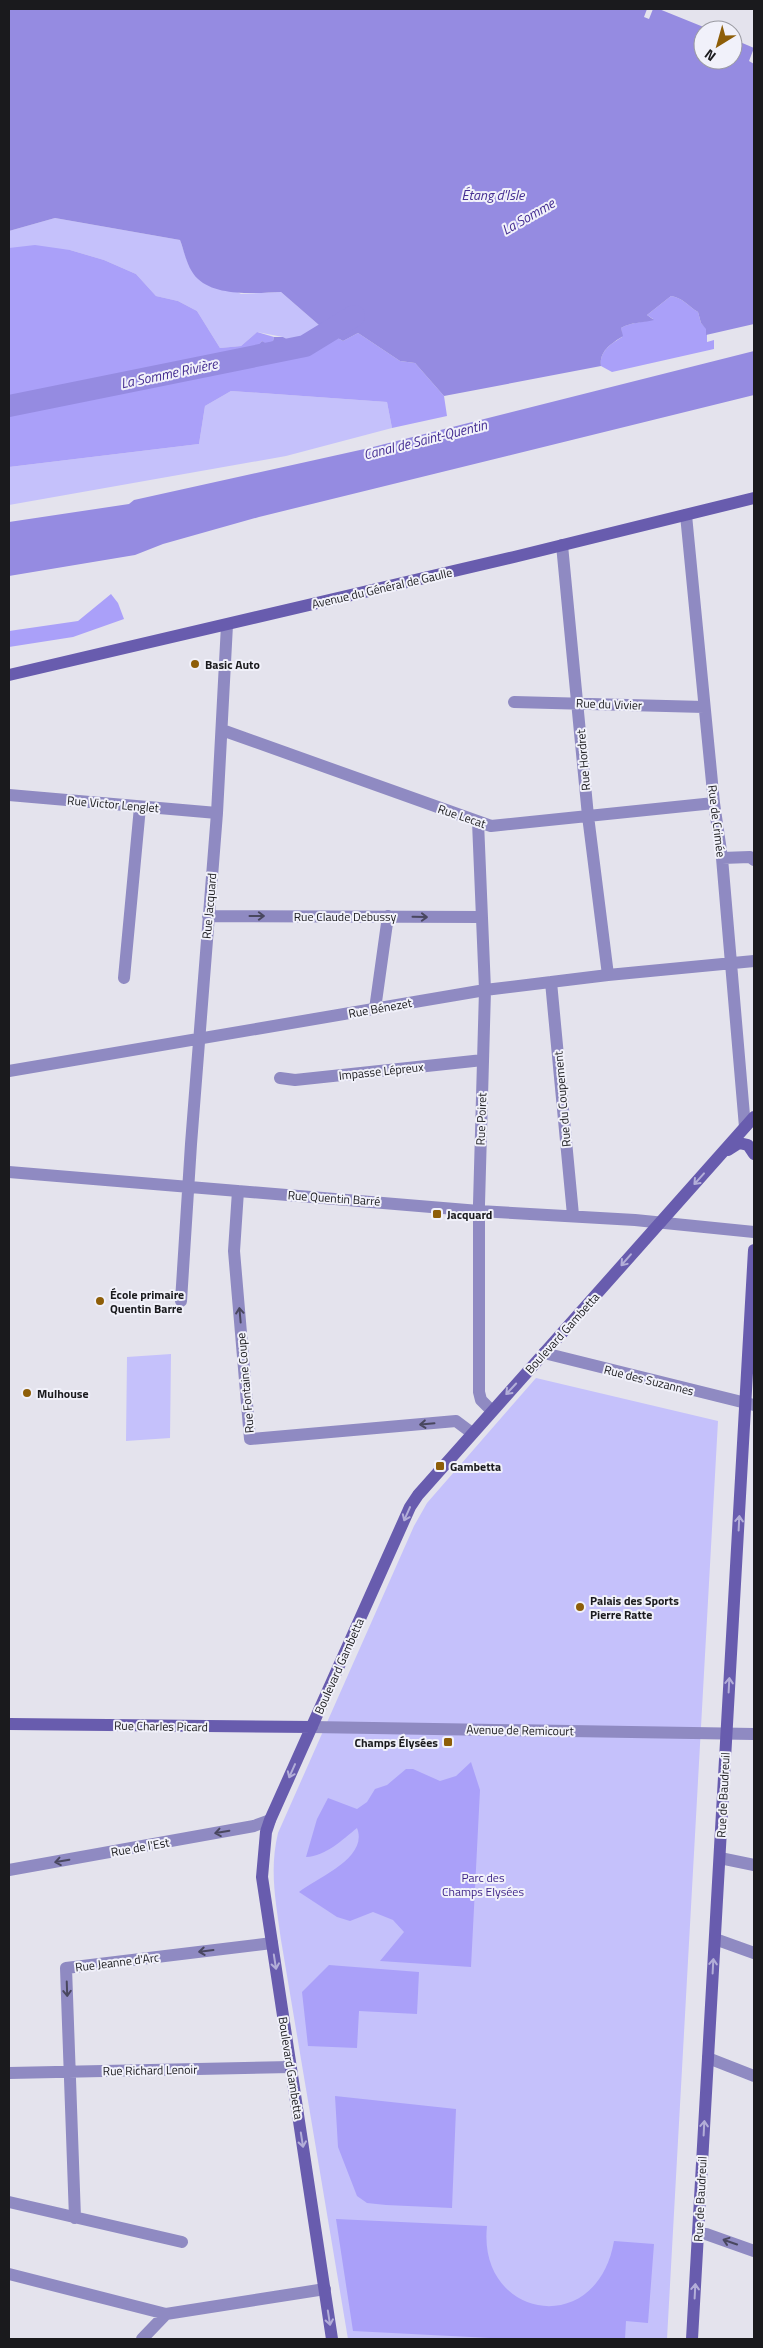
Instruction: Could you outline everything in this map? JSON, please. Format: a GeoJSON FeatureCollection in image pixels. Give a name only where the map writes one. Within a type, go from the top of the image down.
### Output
{"type":"FeatureCollection","features":[{"type":"Feature","properties":{"kind":"main road","name":"Avenue du Général de Gaulle"},"geometry":{"type":"LineString","coordinates":[[9,675],[227,625],[754,498]]}},
{"type":"Feature","properties":{"kind":"main road","name":"Boulevard Gambetta"},"geometry":{"type":"LineString","coordinates":[[332,2339],[262,1877],[266,1832],[270,1820],[410,1507],[491,1410],[754,1117]]}},
{"type":"Feature","properties":{"kind":"main road"},"geometry":{"type":"LineString","coordinates":[[722,1153],[739,1143],[748,1146],[754,1154]]}},
{"type":"Feature","properties":{"kind":"main road","name":"Rue de Baudreuil"},"geometry":{"type":"LineString","coordinates":[[692,2339],[727,1734],[750,1404],[754,1250]]}},
{"type":"Feature","properties":{"kind":"main road","name":"Rue Charles Picard"},"geometry":{"type":"LineString","coordinates":[[9,1724],[312,1727]]}},
{"type":"Feature","properties":{"kind":"street","name":"Rue de Crimée"},"geometry":{"type":"LineString","coordinates":[[686,515],[714,803],[722,858],[729,964],[745,1127]]}},
{"type":"Feature","properties":{"kind":"street","name":"Rue Hordret"},"geometry":{"type":"LineString","coordinates":[[562,545],[588,816],[608,975]]}},
{"type":"Feature","properties":{"kind":"street","name":"Rue Jacquard"},"geometry":{"type":"LineString","coordinates":[[181,1301],[217,813],[227,625]]}},
{"type":"Feature","properties":{"kind":"street","name":"Rue du Vivier"},"geometry":{"type":"LineString","coordinates":[[514,702],[704,707]]}},
{"type":"Feature","properties":{"kind":"street","name":"Rue Lecat"},"geometry":{"type":"LineString","coordinates":[[222,730],[491,826],[714,803]]}},
{"type":"Feature","properties":{"kind":"street","name":"Rue Victor Lenglet"},"geometry":{"type":"LineString","coordinates":[[9,795],[217,813]]}},
{"type":"Feature","properties":{"kind":"street"},"geometry":{"type":"LineString","coordinates":[[124,978],[140,807]]}},
{"type":"Feature","properties":{"kind":"street","name":"Rue Poiret"},"geometry":{"type":"LineString","coordinates":[[478,822],[485,990],[480,1210],[479,1392],[481,1400],[491,1410]]}},
{"type":"Feature","properties":{"kind":"street"},"geometry":{"type":"LineString","coordinates":[[722,858],[753,856]]}},
{"type":"Feature","properties":{"kind":"street","name":"Rue Claude Debussy"},"geometry":{"type":"LineString","coordinates":[[208,916],[482,917]]}},
{"type":"Feature","properties":{"kind":"street"},"geometry":{"type":"LineString","coordinates":[[375,1009],[388,916]]}},
{"type":"Feature","properties":{"kind":"street","name":"Rue Bénezet"},"geometry":{"type":"LineString","coordinates":[[9,1071],[485,990],[608,975],[754,961]]}},
{"type":"Feature","properties":{"kind":"street","name":"Rue du Coupement"},"geometry":{"type":"LineString","coordinates":[[551,982],[573,1215]]}},
{"type":"Feature","properties":{"kind":"street","name":"Impasse Lépreux"},"geometry":{"type":"LineString","coordinates":[[280,1078],[295,1080],[483,1060]]}},
{"type":"Feature","properties":{"kind":"street","name":"Rue Quentin Barré"},"geometry":{"type":"LineString","coordinates":[[9,1172],[480,1210],[573,1215],[754,1232]]}},
{"type":"Feature","properties":{"kind":"street","name":"Rue Fontaine Coupe"},"geometry":{"type":"LineString","coordinates":[[238,1191],[234,1251],[250,1439],[456,1421],[472,1432]]}},
{"type":"Feature","properties":{"kind":"street","name":"Rue des Suzannes"},"geometry":{"type":"LineString","coordinates":[[544,1353],[750,1404]]}},
{"type":"Feature","properties":{"kind":"street","name":"Avenue de Remicourt"},"geometry":{"type":"LineString","coordinates":[[312,1727],[754,1734]]}},
{"type":"Feature","properties":{"kind":"street","name":"Rue de l'Est"},"geometry":{"type":"LineString","coordinates":[[9,1870],[254,1826],[270,1820]]}},
{"type":"Feature","properties":{"kind":"street"},"geometry":{"type":"LineString","coordinates":[[720,1858],[754,1865]]}},
{"type":"Feature","properties":{"kind":"street"},"geometry":{"type":"LineString","coordinates":[[715,1939],[754,1953]]}},
{"type":"Feature","properties":{"kind":"street","name":"Rue Jeanne d'Arc"},"geometry":{"type":"LineString","coordinates":[[70,2072],[66,1968],[272,1943]]}},
{"type":"Feature","properties":{"kind":"street"},"geometry":{"type":"LineString","coordinates":[[708,2058],[754,2076]]}},
{"type":"Feature","properties":{"kind":"street","name":"Rue Richard Lenoir"},"geometry":{"type":"LineString","coordinates":[[9,2073],[291,2067]]}},
{"type":"Feature","properties":{"kind":"street"},"geometry":{"type":"LineString","coordinates":[[70,2072],[75,2218]]}},
{"type":"Feature","properties":{"kind":"street"},"geometry":{"type":"LineString","coordinates":[[9,2202],[182,2242]]}},
{"type":"Feature","properties":{"kind":"street"},"geometry":{"type":"LineString","coordinates":[[698,2235],[706,2234],[754,2251]]}},
{"type":"Feature","properties":{"kind":"street"},"geometry":{"type":"LineString","coordinates":[[9,2274],[166,2314],[325,2289]]}},
{"type":"Feature","properties":{"kind":"street"},"geometry":{"type":"LineString","coordinates":[[142,2339],[166,2314]]}},
{"type":"Feature","properties":{"kind":"green space"},"geometry":{"type":"Polygon","coordinates":[[[55,218],[180,240],[189,266],[241,294],[281,292],[327,332],[305,346],[297,345],[283,337],[257,332],[241,346],[220,348],[197,311],[178,301],[156,296],[136,274],[104,260],[70,250],[9,248],[9,231],[55,218]]]}},
{"type":"Feature","properties":{"kind":"green space"},"geometry":{"type":"Polygon","coordinates":[[[231,391],[387,402],[392,428],[286,456],[9,505],[9,467],[199,444],[205,406],[231,391]]]}},
{"type":"Feature","properties":{"kind":"green space"},"geometry":{"type":"Polygon","coordinates":[[[171,1354],[170,1438],[126,1441],[127,1357],[171,1354]]]}},
{"type":"Feature","properties":{"kind":"green space","name":"Parc des Champs Elysées"},"geometry":{"type":"Polygon","coordinates":[[[536,1378],[718,1421],[667,2339],[348,2339],[281,1940],[274,1886],[275,1847],[278,1833],[414,1526],[427,1503],[536,1378]]]}},
{"type":"Feature","properties":{"kind":"shaded area"},"geometry":{"type":"Polygon","coordinates":[[[35,245],[70,250],[104,260],[136,274],[156,296],[178,301],[197,311],[220,348],[241,346],[257,332],[274,337],[273,341],[267,345],[262,341],[252,354],[259,355],[265,351],[272,352],[277,357],[279,353],[289,356],[327,332],[343,341],[358,333],[400,361],[415,363],[444,396],[447,416],[392,428],[387,402],[231,391],[205,406],[199,444],[9,467],[9,248],[35,245]]]}},
{"type":"Feature","properties":{"kind":"shaded area"},"geometry":{"type":"Polygon","coordinates":[[[671,296],[682,300],[698,312],[701,323],[707,329],[707,342],[714,340],[714,349],[612,372],[601,366],[604,352],[610,345],[622,337],[621,328],[653,319],[647,315],[671,296]]]}},
{"type":"Feature","properties":{"kind":"shaded area"},"geometry":{"type":"Polygon","coordinates":[[[111,594],[118,603],[124,619],[73,637],[9,647],[9,631],[78,621],[111,594]]]}},
{"type":"Feature","properties":{"kind":"shaded area"},"geometry":{"type":"Polygon","coordinates":[[[471,1762],[480,1790],[471,1967],[380,1961],[404,1932],[393,1920],[373,1912],[350,1921],[337,1917],[299,1892],[349,1858],[356,1849],[359,1839],[357,1828],[327,1851],[306,1857],[317,1819],[328,1798],[357,1809],[367,1802],[375,1789],[387,1785],[406,1769],[413,1769],[440,1781],[456,1776],[471,1762]]]}},
{"type":"Feature","properties":{"kind":"shaded area"},"geometry":{"type":"Polygon","coordinates":[[[329,1965],[419,1972],[417,2014],[359,2011],[357,2048],[308,2046],[302,1992],[329,1965]]]}},
{"type":"Feature","properties":{"kind":"shaded area"},"geometry":{"type":"Polygon","coordinates":[[[335,2096],[456,2109],[452,2208],[367,2203],[357,2196],[338,2147],[335,2096]]]}},
{"type":"Feature","properties":{"kind":"shaded area"},"geometry":{"type":"Polygon","coordinates":[[[336,2219],[487,2226],[489,2257],[500,2282],[518,2298],[540,2306],[564,2304],[586,2294],[603,2273],[614,2241],[654,2244],[648,2323],[626,2321],[625,2339],[512,2339],[353,2331],[336,2219]]]}},
{"type":"Feature","properties":{"kind":"water","name":"Étang d'Isle"},"geometry":{"type":"Polygon","coordinates":[[[9,9],[647,9],[644,17],[649,19],[653,9],[659,9],[693,23],[693,70],[743,70],[743,43],[754,48],[749,61],[754,64],[754,324],[706,335],[706,329],[701,323],[698,312],[682,300],[671,296],[647,315],[654,320],[621,328],[623,336],[604,352],[601,366],[444,396],[415,363],[400,361],[358,333],[343,341],[327,332],[281,292],[238,293],[206,285],[191,271],[180,240],[55,218],[9,231],[9,9]]]}},
{"type":"Feature","properties":{"kind":"water"},"geometry":{"type":"Polygon","coordinates":[[[274,337],[283,337],[297,345],[301,344],[305,348],[298,350],[297,354],[293,356],[279,354],[277,358],[272,352],[267,353],[265,351],[255,356],[251,354],[262,341],[267,344],[273,341],[274,337]]]}},
{"type":"Feature","properties":{"kind":"water","name":"Canal de Saint-Quentin"},"geometry":{"type":"Polygon","coordinates":[[[754,351],[754,395],[259,517],[163,544],[135,555],[9,576],[9,522],[129,504],[134,500],[369,448],[754,351]]]}},
{"type":"Feature","properties":{"kind":"waterway","name":"La Somme Rivière"},"geometry":{"type":"LineString","coordinates":[[9,406],[305,346],[354,316]]}},
{"type":"Feature","properties":{"kind":"place","name":"Basic Auto"},"geometry":{"type":"Point","coordinates":[195,664]}},
{"type":"Feature","properties":{"kind":"place","name":"Jacquard"},"geometry":{"type":"Point","coordinates":[437,1214]}},
{"type":"Feature","properties":{"kind":"place","name":"École primaire Quentin Barre"},"geometry":{"type":"Point","coordinates":[100,1301]}},
{"type":"Feature","properties":{"kind":"place","name":"Mulhouse"},"geometry":{"type":"Point","coordinates":[27,1393]}},
{"type":"Feature","properties":{"kind":"place","name":"Gambetta"},"geometry":{"type":"Point","coordinates":[440,1466]}},
{"type":"Feature","properties":{"kind":"place","name":"Palais des Sports Pierre Ratte"},"geometry":{"type":"Point","coordinates":[580,1607]}},
{"type":"Feature","properties":{"kind":"place","name":"Champs Élysées"},"geometry":{"type":"Point","coordinates":[448,1742]}},
{"type":"Feature","properties":{"kind":"water label","name":"La Somme"},"geometry":{"type":"Point","coordinates":[528,216]}}]}
